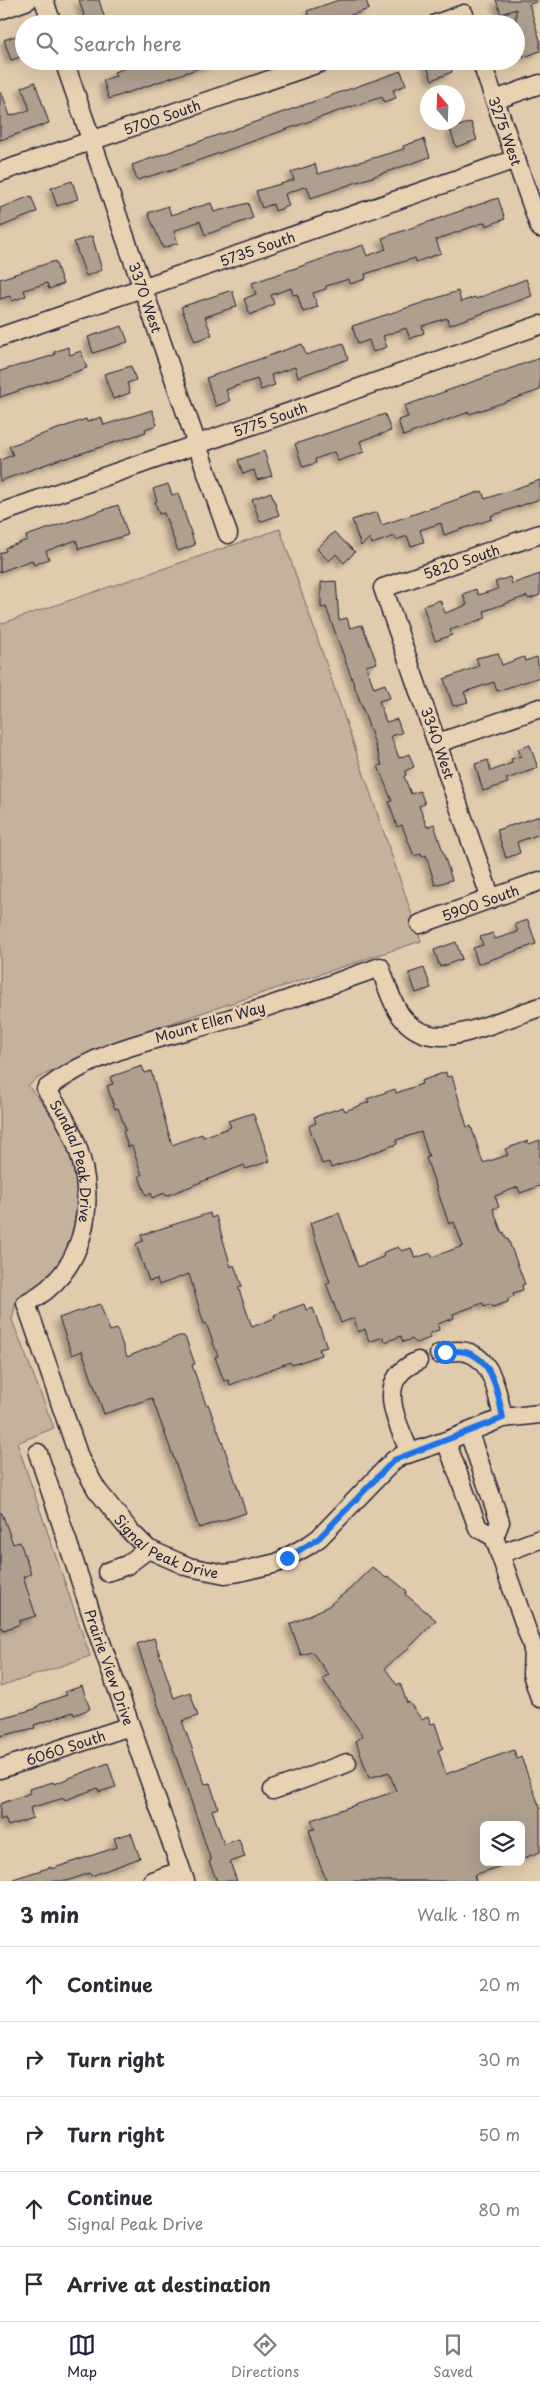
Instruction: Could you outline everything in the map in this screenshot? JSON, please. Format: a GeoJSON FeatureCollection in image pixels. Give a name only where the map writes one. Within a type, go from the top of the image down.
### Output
{"type":"FeatureCollection","features":[{"type":"Feature","properties":{"kind":"street"},"geometry":{"type":"LineString","coordinates":[[0,10],[28,0]]}},
{"type":"Feature","properties":{"kind":"street"},"geometry":{"type":"LineString","coordinates":[[44,0],[49,15]]}},
{"type":"Feature","properties":{"kind":"street","name":"3370 West"},"geometry":{"type":"LineString","coordinates":[[67,70],[141,288],[228,534]]}},
{"type":"Feature","properties":{"kind":"street","name":"5700 South"},"geometry":{"type":"LineString","coordinates":[[0,172],[299,70]]}},
{"type":"Feature","properties":{"kind":"street","name":"3275 West"},"geometry":{"type":"LineString","coordinates":[[484,70],[540,228]]}},
{"type":"Feature","properties":{"kind":"street"},"geometry":{"type":"LineString","coordinates":[[495,100],[540,84]]}},
{"type":"Feature","properties":{"kind":"street","name":"5735 South"},"geometry":{"type":"LineString","coordinates":[[0,337],[516,159]]}},
{"type":"Feature","properties":{"kind":"street","name":"5775 South"},"geometry":{"type":"LineString","coordinates":[[0,512],[540,325]]}},
{"type":"Feature","properties":{"kind":"street","name":"5820 South"},"geometry":{"type":"LineString","coordinates":[[383,588],[540,534]]}},
{"type":"Feature","properties":{"kind":"street","name":"3340 West"},"geometry":{"type":"LineString","coordinates":[[383,588],[491,898]]}},
{"type":"Feature","properties":{"kind":"street"},"geometry":{"type":"LineString","coordinates":[[438,744],[540,708]]}},
{"type":"Feature","properties":{"kind":"street","name":"5900 South"},"geometry":{"type":"LineString","coordinates":[[420,924],[540,881]]}},
{"type":"Feature","properties":{"kind":"street","name":"Mount Ellen Way"},"geometry":{"type":"LineString","coordinates":[[46,1089],[77,1067],[99,1057],[160,1036],[225,1020],[380,967],[400,1015],[412,1027],[426,1034],[443,1037],[459,1035],[540,1007]]}},
{"type":"Feature","properties":{"kind":"street","name":"Sundial Peak Drive"},"geometry":{"type":"LineString","coordinates":[[26,1303],[51,1287],[65,1272],[79,1247],[86,1215],[86,1187],[78,1147],[65,1120],[46,1089]]}},
{"type":"Feature","properties":{"kind":"street","name":"Signal Peak Drive"},"geometry":{"type":"LineString","coordinates":[[26,1303],[87,1475],[130,1531],[148,1549],[189,1567],[219,1573],[252,1570],[277,1563],[319,1538],[394,1460],[410,1452],[468,1433],[503,1418]]}},
{"type":"Feature","properties":{"kind":"street"},"geometry":{"type":"LineString","coordinates":[[438,1354],[458,1351],[471,1354],[484,1362],[496,1386],[503,1418],[540,1414]]}},
{"type":"Feature","properties":{"kind":"street"},"geometry":{"type":"LineString","coordinates":[[410,1452],[395,1416],[392,1390],[398,1374],[418,1361]]}},
{"type":"Feature","properties":{"kind":"street"},"geometry":{"type":"LineString","coordinates":[[468,1433],[500,1522],[494,1537]]}},
{"type":"Feature","properties":{"kind":"street"},"geometry":{"type":"LineString","coordinates":[[446,1441],[478,1528],[494,1537],[536,1653],[532,1674],[540,1698]]}},
{"type":"Feature","properties":{"kind":"street","name":"Prairie View Drive"},"geometry":{"type":"LineString","coordinates":[[38,1453],[183,1876]]}},
{"type":"Feature","properties":{"kind":"street"},"geometry":{"type":"LineString","coordinates":[[500,1554],[540,1539]]}},
{"type":"Feature","properties":{"kind":"street"},"geometry":{"type":"LineString","coordinates":[[107,1572],[127,1565],[148,1549]]}},
{"type":"Feature","properties":{"kind":"street","name":"6060 South"},"geometry":{"type":"LineString","coordinates":[[0,1769],[130,1726]]}},
{"type":"Feature","properties":{"kind":"street"},"geometry":{"type":"LineString","coordinates":[[273,1790],[346,1763]]}},
{"type":"Feature","properties":{"kind":"street"},"geometry":{"type":"LineString","coordinates":[[152,1881],[183,1876]]}},
{"type":"Feature","properties":{"kind":"shaded area"},"geometry":{"type":"Polygon","coordinates":[[[280,529],[421,941],[107,1044],[36,1079],[28,1086],[53,1117],[67,1146],[74,1170],[77,1196],[76,1221],[70,1244],[58,1265],[41,1283],[17,1297],[12,1320],[54,1428],[17,1443],[90,1656],[0,1687],[0,624],[280,529]]]}},
{"type":"Feature","properties":{"kind":"building"},"geometry":{"type":"Polygon","coordinates":[[[79,0],[99,0],[104,15],[84,15],[79,0]]]}},
{"type":"Feature","properties":{"kind":"building"},"geometry":{"type":"Polygon","coordinates":[[[339,0],[366,0],[369,9],[351,15],[308,15],[307,11],[339,0]]]}},
{"type":"Feature","properties":{"kind":"building"},"geometry":{"type":"Polygon","coordinates":[[[496,0],[537,0],[537,2],[529,4],[540,40],[540,51],[525,57],[525,15],[516,15],[516,9],[501,14],[496,0]]]}},
{"type":"Feature","properties":{"kind":"building"},"geometry":{"type":"Polygon","coordinates":[[[15,36],[15,59],[11,60],[4,40],[15,36]]]}},
{"type":"Feature","properties":{"kind":"building"},"geometry":{"type":"Polygon","coordinates":[[[120,70],[194,70],[109,99],[103,80],[116,76],[114,72],[120,70]]]}},
{"type":"Feature","properties":{"kind":"building"},"geometry":{"type":"Polygon","coordinates":[[[428,70],[451,70],[452,72],[432,80],[428,70]]]}},
{"type":"Feature","properties":{"kind":"building"},"geometry":{"type":"Polygon","coordinates":[[[401,71],[406,85],[393,90],[396,98],[384,102],[382,97],[350,107],[174,169],[137,180],[132,165],[401,71]]]}},
{"type":"Feature","properties":{"kind":"building"},"geometry":{"type":"Polygon","coordinates":[[[35,82],[49,123],[0,140],[0,93],[2,93],[10,116],[30,110],[22,87],[35,82]]]}},
{"type":"Feature","properties":{"kind":"building"},"geometry":{"type":"Polygon","coordinates":[[[471,122],[477,140],[456,147],[450,130],[465,130],[465,124],[471,122]]]}},
{"type":"Feature","properties":{"kind":"building"},"geometry":{"type":"Polygon","coordinates":[[[424,139],[430,157],[311,198],[307,186],[285,194],[289,206],[275,211],[273,204],[262,208],[256,191],[294,180],[291,172],[315,164],[318,174],[404,149],[403,146],[424,139]]]}},
{"type":"Feature","properties":{"kind":"building"},"geometry":{"type":"Polygon","coordinates":[[[72,181],[78,199],[57,206],[51,188],[72,181]]]}},
{"type":"Feature","properties":{"kind":"building"},"geometry":{"type":"Polygon","coordinates":[[[31,196],[37,212],[0,227],[0,208],[31,196]]]}},
{"type":"Feature","properties":{"kind":"building"},"geometry":{"type":"Polygon","coordinates":[[[498,198],[505,219],[486,226],[485,222],[436,240],[441,253],[416,262],[415,258],[365,274],[366,279],[350,284],[349,279],[326,286],[326,289],[313,293],[318,307],[303,312],[297,294],[293,295],[291,288],[271,295],[274,304],[250,315],[244,299],[256,294],[252,283],[363,245],[367,256],[386,249],[382,238],[498,198]]]}},
{"type":"Feature","properties":{"kind":"building"},"geometry":{"type":"Polygon","coordinates":[[[211,203],[214,212],[248,203],[253,218],[205,235],[200,221],[174,231],[178,243],[163,248],[148,213],[168,206],[171,215],[211,203]]]}},
{"type":"Feature","properties":{"kind":"building"},"geometry":{"type":"Polygon","coordinates":[[[92,236],[102,270],[86,276],[74,242],[92,236]]]}},
{"type":"Feature","properties":{"kind":"building"},"geometry":{"type":"Polygon","coordinates":[[[55,261],[63,284],[49,289],[47,283],[24,290],[26,296],[12,301],[10,296],[0,299],[0,279],[55,261]]]}},
{"type":"Feature","properties":{"kind":"building"},"geometry":{"type":"Polygon","coordinates":[[[526,279],[532,296],[449,325],[447,318],[422,326],[424,333],[410,339],[406,328],[383,336],[387,347],[373,352],[369,340],[358,344],[352,326],[458,291],[461,302],[475,297],[476,299],[526,279]]]}},
{"type":"Feature","properties":{"kind":"building"},"geometry":{"type":"Polygon","coordinates":[[[232,290],[237,306],[205,317],[212,335],[195,341],[181,307],[232,290]]]}},
{"type":"Feature","properties":{"kind":"building"},"geometry":{"type":"Polygon","coordinates":[[[122,326],[128,342],[93,353],[88,337],[122,326]]]}},
{"type":"Feature","properties":{"kind":"building"},"geometry":{"type":"Polygon","coordinates":[[[343,343],[348,359],[298,377],[295,367],[271,375],[275,385],[261,390],[257,379],[236,386],[226,390],[230,401],[216,406],[206,378],[302,344],[306,355],[343,343]]]}},
{"type":"Feature","properties":{"kind":"building"},"geometry":{"type":"Polygon","coordinates":[[[68,347],[70,355],[81,351],[87,368],[0,397],[0,371],[55,355],[54,352],[68,347]]]}},
{"type":"Feature","properties":{"kind":"building"},"geometry":{"type":"Polygon","coordinates":[[[540,358],[540,390],[470,414],[469,412],[403,436],[398,420],[408,417],[404,406],[540,358]]]}},
{"type":"Feature","properties":{"kind":"building"},"geometry":{"type":"Polygon","coordinates":[[[131,366],[136,380],[127,383],[130,393],[113,399],[104,374],[131,366]]]}},
{"type":"Feature","properties":{"kind":"building"},"geometry":{"type":"Polygon","coordinates":[[[152,410],[157,425],[145,429],[146,432],[63,458],[0,481],[0,460],[13,455],[9,446],[86,419],[87,422],[101,417],[104,425],[152,410]]]}},
{"type":"Feature","properties":{"kind":"building"},"geometry":{"type":"Polygon","coordinates":[[[385,414],[391,431],[360,441],[364,452],[338,461],[334,452],[315,459],[316,463],[303,467],[295,444],[385,414]]]}},
{"type":"Feature","properties":{"kind":"building"},"geometry":{"type":"Polygon","coordinates":[[[264,451],[272,476],[257,480],[254,470],[243,474],[238,460],[264,451]]]}},
{"type":"Feature","properties":{"kind":"building"},"geometry":{"type":"Polygon","coordinates":[[[540,480],[540,499],[491,516],[492,519],[444,535],[441,523],[420,530],[424,542],[411,546],[407,536],[396,540],[395,536],[372,544],[370,538],[361,546],[352,520],[377,512],[382,525],[482,491],[485,499],[540,480]]]}},
{"type":"Feature","properties":{"kind":"building"},"geometry":{"type":"Polygon","coordinates":[[[168,484],[172,495],[178,493],[195,545],[178,551],[164,513],[159,514],[153,489],[168,484]]]}},
{"type":"Feature","properties":{"kind":"building"},"geometry":{"type":"Polygon","coordinates":[[[271,492],[279,515],[260,522],[252,499],[271,492]]]}},
{"type":"Feature","properties":{"kind":"building"},"geometry":{"type":"Polygon","coordinates":[[[118,505],[128,535],[79,549],[76,540],[46,551],[49,559],[34,565],[32,560],[0,572],[0,553],[6,551],[5,548],[27,540],[26,536],[118,505]]]}},
{"type":"Feature","properties":{"kind":"building"},"geometry":{"type":"Polygon","coordinates":[[[334,532],[355,552],[344,563],[336,554],[329,561],[317,549],[334,532]]]}},
{"type":"Feature","properties":{"kind":"building"},"geometry":{"type":"Polygon","coordinates":[[[540,574],[540,595],[529,599],[527,596],[484,611],[486,618],[450,630],[452,635],[435,641],[423,606],[440,600],[445,613],[467,605],[463,594],[476,589],[478,595],[498,589],[495,582],[510,577],[512,584],[540,574]]]}},
{"type":"Feature","properties":{"kind":"building"},"geometry":{"type":"Polygon","coordinates":[[[336,581],[339,620],[347,618],[350,628],[362,625],[377,663],[366,666],[374,688],[385,684],[390,698],[379,701],[386,722],[397,719],[402,733],[391,736],[399,758],[409,754],[414,767],[405,771],[406,775],[404,776],[411,794],[420,791],[425,804],[419,806],[427,827],[434,824],[452,880],[435,885],[426,855],[422,857],[421,854],[414,856],[402,825],[397,827],[389,802],[392,801],[378,766],[382,765],[366,718],[326,607],[321,608],[321,582],[336,581]]]}},
{"type":"Feature","properties":{"kind":"building"},"geometry":{"type":"Polygon","coordinates":[[[498,653],[502,665],[524,657],[525,661],[537,657],[540,677],[497,691],[494,682],[464,692],[468,702],[453,706],[444,679],[479,666],[476,658],[498,653]]]}},
{"type":"Feature","properties":{"kind":"building"},"geometry":{"type":"Polygon","coordinates":[[[530,745],[538,768],[506,779],[508,783],[483,791],[475,764],[488,760],[491,771],[512,763],[511,759],[521,756],[518,749],[530,745]]]}},
{"type":"Feature","properties":{"kind":"building"},"geometry":{"type":"Polygon","coordinates":[[[540,816],[540,834],[517,842],[520,853],[506,858],[497,830],[540,816]]]}},
{"type":"Feature","properties":{"kind":"building"},"geometry":{"type":"Polygon","coordinates":[[[528,920],[536,944],[478,964],[473,948],[483,945],[480,937],[493,933],[495,939],[518,932],[515,924],[528,920]]]}},
{"type":"Feature","properties":{"kind":"building"},"geometry":{"type":"Polygon","coordinates":[[[456,942],[462,959],[440,967],[434,950],[456,942]]]}},
{"type":"Feature","properties":{"kind":"building"},"geometry":{"type":"Polygon","coordinates":[[[424,968],[431,988],[416,993],[409,973],[424,968]]]}},
{"type":"Feature","properties":{"kind":"building"},"geometry":{"type":"Polygon","coordinates":[[[142,1066],[145,1073],[151,1071],[172,1145],[202,1134],[203,1137],[231,1127],[228,1121],[253,1113],[270,1161],[246,1169],[244,1165],[166,1196],[165,1193],[152,1198],[151,1193],[146,1195],[139,1176],[142,1175],[132,1146],[128,1147],[123,1131],[126,1130],[118,1108],[115,1109],[107,1086],[113,1084],[110,1077],[142,1066]]]}},
{"type":"Feature","properties":{"kind":"building"},"geometry":{"type":"Polygon","coordinates":[[[446,1072],[447,1077],[452,1076],[467,1127],[471,1126],[483,1163],[508,1155],[505,1149],[528,1141],[529,1144],[540,1140],[540,1186],[520,1193],[518,1187],[495,1196],[499,1207],[493,1209],[502,1233],[504,1232],[506,1239],[508,1239],[525,1284],[522,1285],[523,1290],[513,1293],[514,1296],[508,1298],[508,1302],[493,1307],[490,1304],[484,1306],[483,1303],[453,1314],[454,1318],[438,1324],[439,1330],[430,1333],[430,1338],[416,1343],[412,1339],[403,1342],[401,1336],[385,1342],[383,1337],[369,1342],[365,1329],[358,1332],[354,1318],[341,1323],[326,1283],[330,1282],[310,1223],[339,1213],[358,1267],[383,1257],[384,1252],[398,1247],[402,1251],[411,1248],[415,1258],[431,1253],[432,1257],[463,1246],[454,1222],[449,1224],[426,1158],[429,1157],[421,1132],[396,1140],[397,1144],[331,1168],[329,1162],[322,1164],[309,1126],[316,1123],[314,1117],[343,1107],[345,1111],[369,1102],[367,1099],[395,1089],[396,1093],[422,1084],[421,1081],[446,1072]]]}},
{"type":"Feature","properties":{"kind":"building"},"geometry":{"type":"Polygon","coordinates":[[[210,1213],[211,1218],[216,1216],[231,1267],[234,1265],[242,1286],[238,1287],[252,1327],[275,1318],[274,1315],[304,1304],[306,1310],[313,1308],[327,1347],[319,1349],[321,1355],[292,1365],[290,1362],[230,1385],[229,1380],[224,1381],[215,1357],[218,1356],[206,1323],[204,1324],[189,1274],[159,1285],[157,1279],[149,1281],[136,1244],[143,1241],[141,1235],[210,1213]]]}},
{"type":"Feature","properties":{"kind":"building"},"geometry":{"type":"Polygon","coordinates":[[[100,1304],[110,1331],[117,1329],[127,1357],[179,1336],[184,1336],[195,1364],[192,1365],[206,1405],[208,1404],[222,1441],[246,1513],[199,1528],[152,1398],[104,1414],[82,1351],[72,1355],[59,1318],[100,1304]]]}},
{"type":"Feature","properties":{"kind":"building"},"geometry":{"type":"Polygon","coordinates":[[[0,1513],[2,1513],[13,1544],[20,1542],[31,1574],[23,1577],[36,1616],[19,1621],[20,1624],[4,1630],[0,1627],[0,1513]]]}},
{"type":"Feature","properties":{"kind":"building"},"geometry":{"type":"Polygon","coordinates":[[[372,1567],[386,1578],[388,1576],[407,1591],[405,1594],[436,1620],[412,1645],[385,1668],[397,1685],[400,1683],[407,1703],[409,1702],[422,1720],[428,1716],[431,1724],[435,1723],[443,1748],[438,1750],[446,1774],[514,1750],[517,1759],[521,1757],[540,1808],[540,1852],[525,1858],[525,1821],[480,1821],[480,1866],[501,1866],[474,1875],[476,1881],[327,1881],[309,1830],[315,1829],[311,1820],[396,1791],[389,1772],[369,1778],[356,1741],[363,1736],[322,1678],[329,1675],[312,1652],[301,1655],[290,1624],[327,1607],[350,1589],[372,1567]]]}},
{"type":"Feature","properties":{"kind":"building"},"geometry":{"type":"Polygon","coordinates":[[[154,1638],[174,1698],[190,1692],[198,1716],[182,1721],[205,1784],[210,1783],[218,1808],[212,1810],[224,1844],[239,1839],[245,1857],[230,1862],[237,1881],[217,1881],[209,1862],[211,1861],[198,1821],[137,1644],[154,1638]]]}},
{"type":"Feature","properties":{"kind":"building"},"geometry":{"type":"Polygon","coordinates":[[[82,1686],[90,1709],[74,1715],[73,1712],[34,1725],[35,1728],[0,1736],[0,1718],[35,1709],[40,1704],[67,1695],[65,1692],[82,1686]]]}},
{"type":"Feature","properties":{"kind":"building"},"geometry":{"type":"Polygon","coordinates":[[[108,1763],[116,1787],[99,1792],[98,1788],[65,1800],[64,1798],[30,1808],[33,1818],[8,1826],[5,1818],[0,1820],[0,1804],[30,1793],[29,1789],[53,1782],[54,1784],[108,1763]]]}},
{"type":"Feature","properties":{"kind":"building"},"geometry":{"type":"Polygon","coordinates":[[[131,1833],[140,1858],[91,1876],[90,1873],[67,1881],[14,1881],[13,1879],[51,1867],[51,1869],[117,1847],[114,1838],[131,1833]]]}},
{"type":"Feature","properties":{"kind":"route"},"geometry":{"type":"LineString","coordinates":[[287,1558],[319,1538],[394,1460],[503,1418],[496,1386],[484,1362],[478,1357],[465,1352],[445,1352]]}}]}
